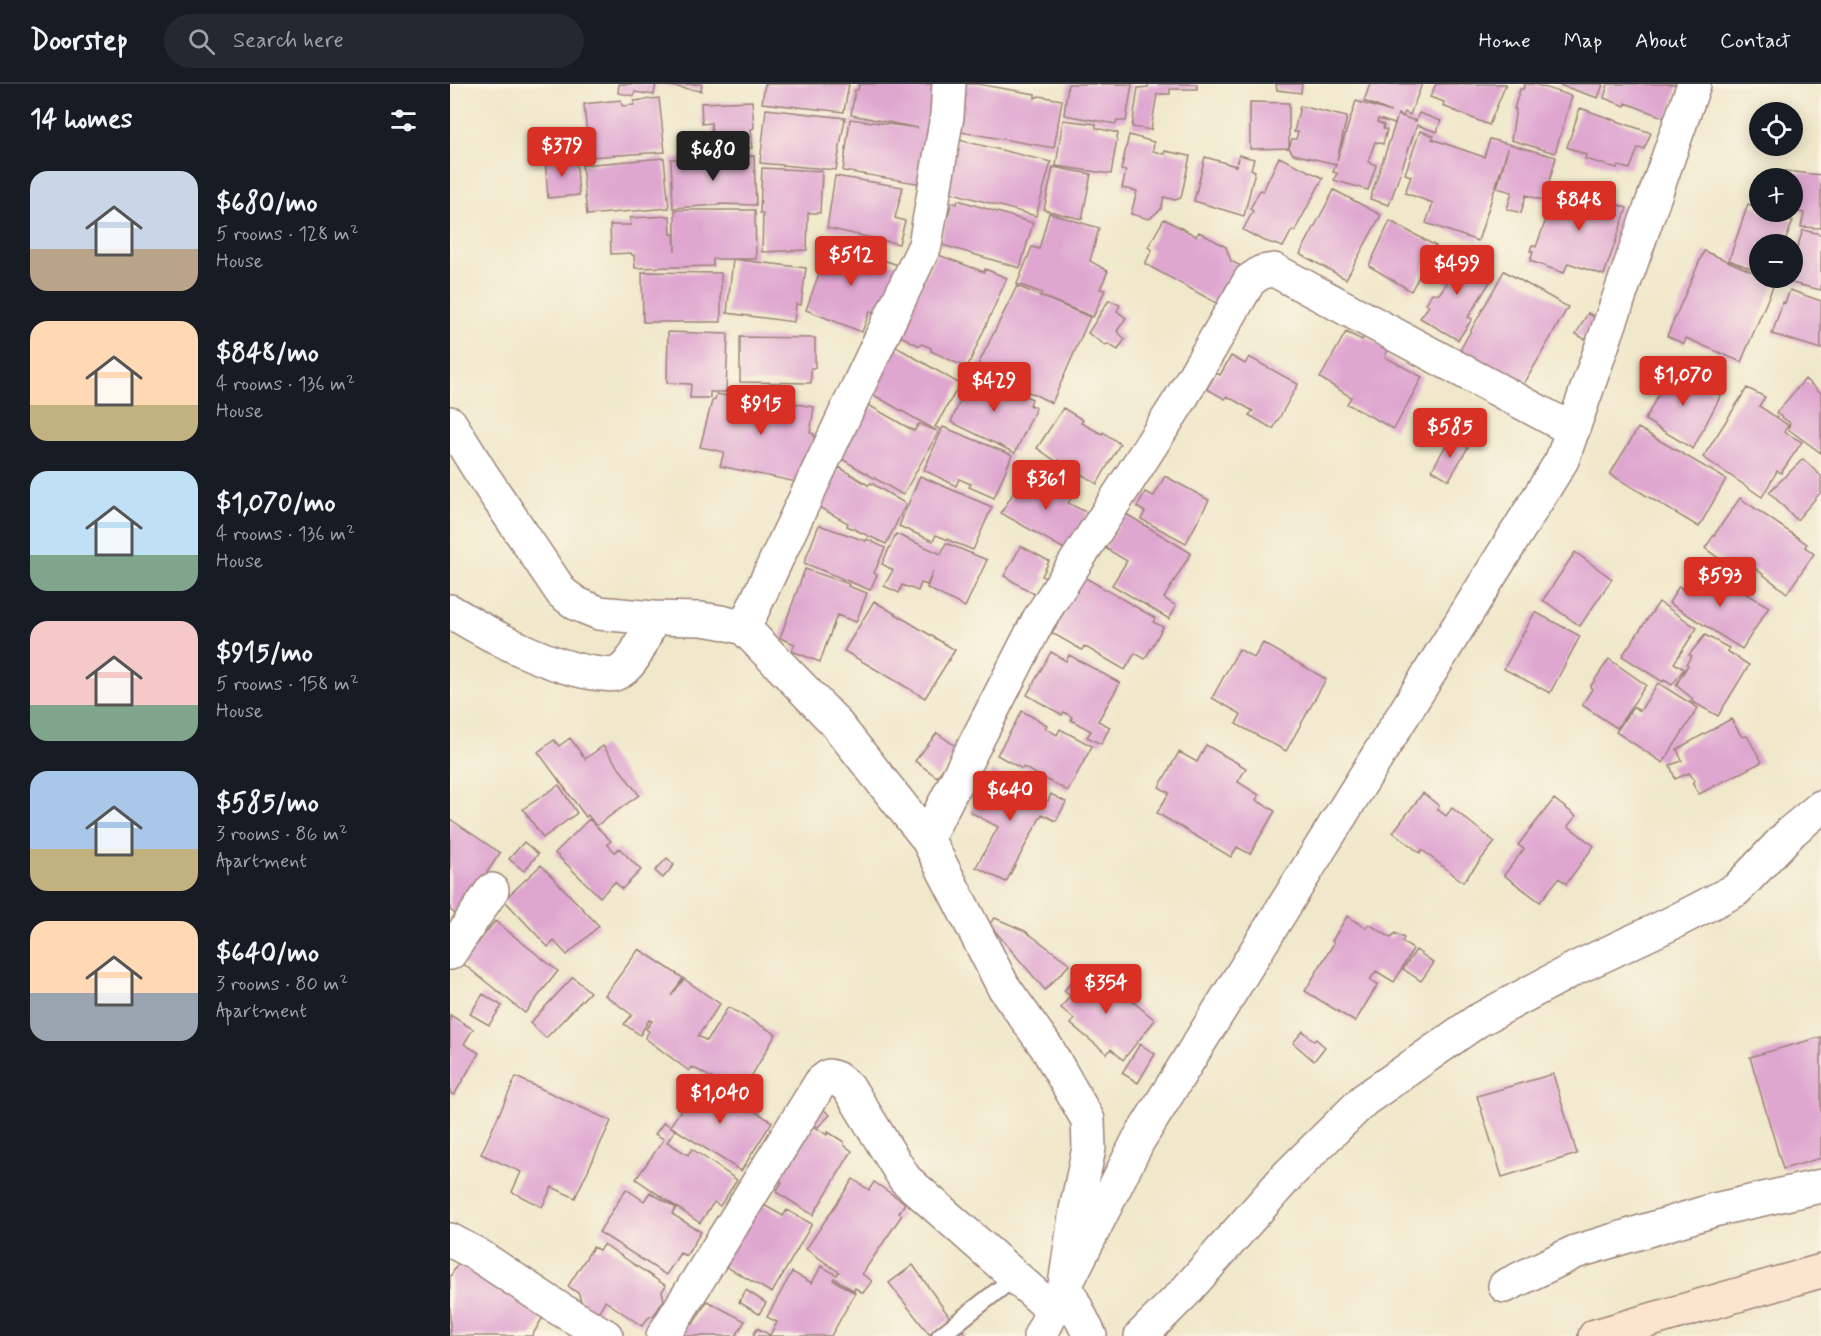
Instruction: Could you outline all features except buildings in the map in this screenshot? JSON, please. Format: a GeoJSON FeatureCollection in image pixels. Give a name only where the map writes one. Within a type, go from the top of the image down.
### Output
{"type":"FeatureCollection","features":[{"type":"Feature","properties":{"kind":"main road"},"geometry":{"type":"LineString","coordinates":[[1595,1336],[1821,1271]]}},
{"type":"Feature","properties":{"kind":"street"},"geometry":{"type":"LineString","coordinates":[[744,628],[925,245],[947,116],[949,84]]}},
{"type":"Feature","properties":{"kind":"street"},"geometry":{"type":"LineString","coordinates":[[1053,1310],[1138,1141],[1562,460],[1694,84]]}},
{"type":"Feature","properties":{"kind":"street"},"geometry":{"type":"LineString","coordinates":[[927,838],[1039,619],[1180,400],[1250,280],[1262,273],[1275,270],[1574,430]]}},
{"type":"Feature","properties":{"kind":"street"},"geometry":{"type":"LineString","coordinates":[[450,423],[562,593],[577,604],[598,613],[721,622],[744,628],[834,722],[927,838],[1004,986],[1047,1048],[1088,1120],[1089,1148],[1053,1310]]}},
{"type":"Feature","properties":{"kind":"street"},"geometry":{"type":"LineString","coordinates":[[450,611],[475,626],[544,659],[586,673],[614,675],[625,668],[633,657],[653,618]]}},
{"type":"Feature","properties":{"kind":"street"},"geometry":{"type":"LineString","coordinates":[[1142,1336],[1184,1293],[1289,1174],[1364,1100],[1477,1021],[1576,968],[1736,890],[1792,831],[1821,807]]}},
{"type":"Feature","properties":{"kind":"street"},"geometry":{"type":"LineString","coordinates":[[450,953],[492,890]]}},
{"type":"Feature","properties":{"kind":"street"},"geometry":{"type":"LineString","coordinates":[[663,1336],[821,1082],[829,1076],[836,1078],[849,1088],[905,1179],[1053,1310],[1090,1336]]}},
{"type":"Feature","properties":{"kind":"street"},"geometry":{"type":"LineString","coordinates":[[1505,1286],[1575,1252],[1714,1210],[1821,1186]]}},
{"type":"Feature","properties":{"kind":"street"},"geometry":{"type":"LineString","coordinates":[[450,1240],[478,1255],[558,1308],[606,1336]]}},
{"type":"Feature","properties":{"kind":"lane"},"geometry":{"type":"LineString","coordinates":[[940,1336],[1015,1277]]}}]}
